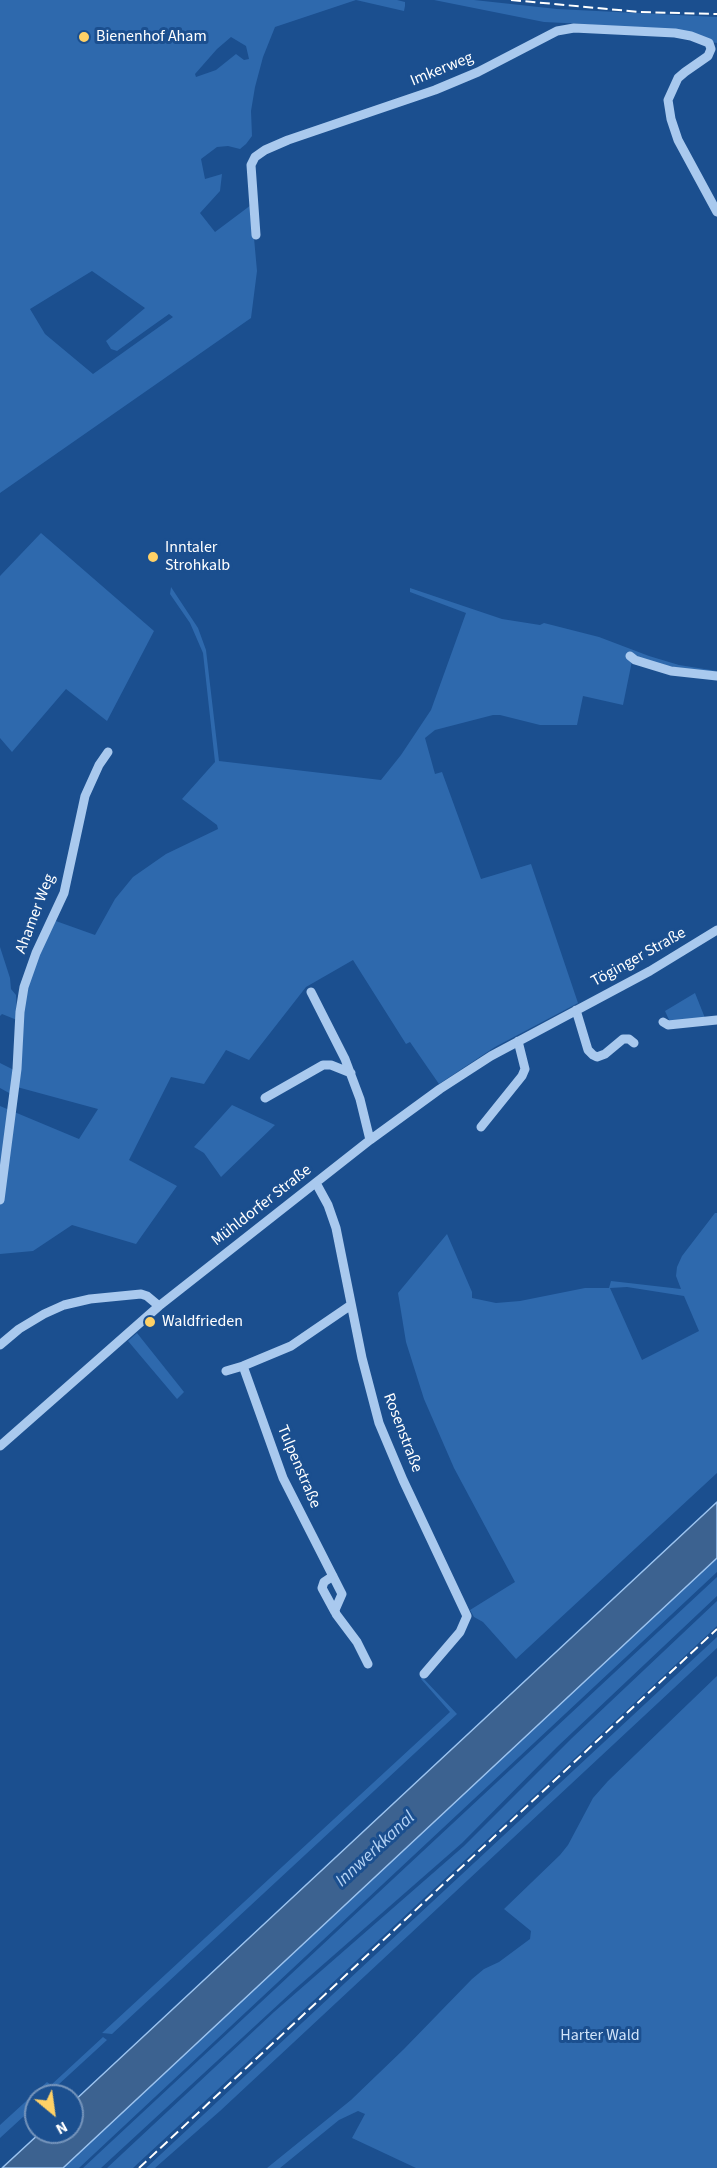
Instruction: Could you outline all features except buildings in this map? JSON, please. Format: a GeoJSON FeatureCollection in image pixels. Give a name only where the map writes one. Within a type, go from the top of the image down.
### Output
{"type":"FeatureCollection","features":[{"type":"Feature","properties":{"kind":"street","name":"Imkerweg"},"geometry":{"type":"LineString","coordinates":[[256,235],[251,165],[255,157],[288,140],[478,72],[557,31],[582,27],[675,33],[691,36],[712,46],[708,57],[678,78],[668,100],[678,140],[717,212]]}},
{"type":"Feature","properties":{"kind":"street"},"geometry":{"type":"LineString","coordinates":[[630,656],[635,660],[671,671],[717,676]]}},
{"type":"Feature","properties":{"kind":"street","name":"Ahamer Weg"},"geometry":{"type":"LineString","coordinates":[[0,1200],[18,1069],[20,1012],[24,987],[36,953],[64,893],[85,796],[99,765],[108,752]]}},
{"type":"Feature","properties":{"kind":"street","name":"Töginger Straße"},"geometry":{"type":"LineString","coordinates":[[383,1131],[466,1071],[650,970],[717,930]]}},
{"type":"Feature","properties":{"kind":"street"},"geometry":{"type":"LineString","coordinates":[[311,992],[339,1044],[351,1073],[370,1140]]}},
{"type":"Feature","properties":{"kind":"street"},"geometry":{"type":"LineString","coordinates":[[576,1010],[588,1050],[593,1055],[597,1057],[605,1054],[623,1039],[629,1039],[634,1043]]}},
{"type":"Feature","properties":{"kind":"street"},"geometry":{"type":"LineString","coordinates":[[663,1022],[668,1025],[717,1020]]}},
{"type":"Feature","properties":{"kind":"street"},"geometry":{"type":"LineString","coordinates":[[481,1127],[522,1076],[525,1069],[518,1041]]}},
{"type":"Feature","properties":{"kind":"street"},"geometry":{"type":"LineString","coordinates":[[265,1098],[322,1065],[331,1065],[351,1073]]}},
{"type":"Feature","properties":{"kind":"street","name":"Mühldorfer Straße"},"geometry":{"type":"LineString","coordinates":[[0,1446],[159,1306],[383,1131]]}},
{"type":"Feature","properties":{"kind":"street","name":"Rosenstraße"},"geometry":{"type":"LineString","coordinates":[[316,1183],[328,1205],[336,1228],[370,1391],[383,1434],[467,1616],[460,1632],[424,1674]]}},
{"type":"Feature","properties":{"kind":"street"},"geometry":{"type":"LineString","coordinates":[[0,1345],[19,1329],[64,1305],[90,1299],[141,1294],[159,1306]]}},
{"type":"Feature","properties":{"kind":"street"},"geometry":{"type":"LineString","coordinates":[[226,1371],[275,1354],[305,1337],[351,1305]]}},
{"type":"Feature","properties":{"kind":"street","name":"Tulpenstraße"},"geometry":{"type":"LineString","coordinates":[[243,1366],[284,1478],[342,1594],[335,1611]]}},
{"type":"Feature","properties":{"kind":"street"},"geometry":{"type":"LineString","coordinates":[[333,1576],[324,1582],[322,1588],[357,1642],[368,1664]]}},
{"type":"Feature","properties":{"kind":"green space"},"geometry":{"type":"Polygon","coordinates":[[[0,0],[356,0],[275,27],[263,57],[255,87],[251,111],[252,136],[240,149],[228,146],[217,147],[201,159],[205,179],[222,174],[220,191],[200,213],[215,232],[251,205],[257,271],[251,318],[0,493],[0,0]],[[231,37],[195,74],[196,77],[216,70],[236,54],[244,60],[249,59],[246,46],[231,37]],[[92,271],[30,309],[45,334],[93,374],[173,317],[169,314],[117,351],[111,349],[106,341],[145,308],[92,271]]]}},
{"type":"Feature","properties":{"kind":"green space"},"geometry":{"type":"Polygon","coordinates":[[[356,0],[397,0],[405,2],[404,11],[356,0]]]}},
{"type":"Feature","properties":{"kind":"green space"},"geometry":{"type":"Polygon","coordinates":[[[434,0],[474,0],[557,9],[717,17],[717,43],[585,24],[544,22],[434,0]]]}},
{"type":"Feature","properties":{"kind":"green space"},"geometry":{"type":"Polygon","coordinates":[[[41,533],[154,631],[107,721],[66,689],[12,752],[0,738],[0,576],[41,533]]]}},
{"type":"Feature","properties":{"kind":"green space"},"geometry":{"type":"Polygon","coordinates":[[[171,587],[198,628],[206,650],[219,761],[381,780],[431,710],[466,613],[410,592],[410,588],[502,619],[540,625],[544,623],[599,637],[649,656],[679,665],[717,671],[717,674],[632,661],[623,705],[583,696],[577,725],[540,725],[493,715],[435,730],[425,738],[435,774],[442,772],[481,879],[531,864],[578,1003],[495,1047],[439,1084],[410,1042],[406,1044],[353,960],[306,987],[249,1060],[226,1050],[204,1084],[171,1077],[129,1160],[177,1186],[136,1244],[72,1225],[33,1251],[0,1254],[0,1106],[79,1139],[98,1109],[17,1087],[24,991],[53,920],[95,935],[115,899],[133,877],[166,854],[218,829],[217,825],[182,799],[215,762],[203,653],[190,623],[170,594],[171,587]]]}},
{"type":"Feature","properties":{"kind":"green space"},"geometry":{"type":"Polygon","coordinates":[[[0,947],[10,978],[11,989],[16,995],[17,1020],[2,1014],[0,1016],[0,947]]]}},
{"type":"Feature","properties":{"kind":"green space"},"geometry":{"type":"Polygon","coordinates":[[[695,993],[705,1018],[670,1022],[665,1011],[695,993]]]}},
{"type":"Feature","properties":{"kind":"green space"},"geometry":{"type":"Polygon","coordinates":[[[0,1063],[14,1070],[11,1094],[0,1088],[0,1063]]]}},
{"type":"Feature","properties":{"kind":"green space"},"geometry":{"type":"Polygon","coordinates":[[[232,1105],[275,1125],[221,1177],[204,1153],[194,1147],[232,1105]]]}},
{"type":"Feature","properties":{"kind":"green space"},"geometry":{"type":"Polygon","coordinates":[[[717,1213],[717,1473],[516,1659],[483,1622],[474,1617],[470,1610],[515,1582],[454,1468],[424,1399],[406,1342],[398,1293],[447,1234],[472,1292],[472,1298],[496,1303],[520,1301],[585,1288],[609,1288],[611,1281],[681,1289],[676,1276],[682,1256],[717,1213]],[[627,1287],[610,1288],[642,1360],[699,1331],[684,1296],[627,1287]]]}},
{"type":"Feature","properties":{"kind":"green space"},"geometry":{"type":"Polygon","coordinates":[[[137,1333],[184,1392],[177,1399],[128,1341],[137,1333]]]}},
{"type":"Feature","properties":{"kind":"green space"},"geometry":{"type":"Polygon","coordinates":[[[717,1558],[717,1572],[79,2168],[63,2168],[717,1558]]]}},
{"type":"Feature","properties":{"kind":"green space"},"geometry":{"type":"Polygon","coordinates":[[[717,1577],[717,1596],[557,1747],[462,1843],[294,1990],[101,2168],[83,2168],[717,1577]]]}},
{"type":"Feature","properties":{"kind":"green space"},"geometry":{"type":"Polygon","coordinates":[[[717,1601],[717,1626],[575,1758],[133,2168],[107,2168],[274,2012],[464,1846],[572,1738],[717,1601]]]}},
{"type":"Feature","properties":{"kind":"green space"},"geometry":{"type":"Polygon","coordinates":[[[717,1637],[717,1648],[220,2111],[155,2168],[146,2168],[717,1637]]]}},
{"type":"Feature","properties":{"kind":"green space","name":"Harter Wald"},"geometry":{"type":"Polygon","coordinates":[[[717,1676],[717,2168],[416,2168],[352,2138],[365,2114],[358,2111],[339,2120],[280,2168],[267,2168],[351,2100],[472,1979],[530,1939],[531,1931],[504,1909],[560,1855],[568,1845],[593,1798],[608,1781],[717,1676]]]}},
{"type":"Feature","properties":{"kind":"green space"},"geometry":{"type":"Polygon","coordinates":[[[422,1677],[457,1714],[112,2034],[102,2033],[450,1712],[421,1679],[422,1677]]]}},
{"type":"Feature","properties":{"kind":"green space"},"geometry":{"type":"Polygon","coordinates":[[[103,2037],[107,2040],[59,2084],[52,2084],[103,2037]]]}},
{"type":"Feature","properties":{"kind":"green space"},"geometry":{"type":"Polygon","coordinates":[[[24,2103],[24,2116],[0,2138],[0,2125],[24,2103]]]}},
{"type":"Feature","properties":{"kind":"water","name":"Innwerkkanal"},"geometry":{"type":"Polygon","coordinates":[[[717,1502],[717,1558],[63,2168],[2,2168],[28,2144],[84,2144],[84,2092],[717,1502]]]}},
{"type":"Feature","properties":{"kind":"railway"},"geometry":{"type":"LineString","coordinates":[[511,0],[640,12],[717,14]]}},
{"type":"Feature","properties":{"kind":"railway"},"geometry":{"type":"LineString","coordinates":[[139,2168],[717,1629]]}},
{"type":"Feature","properties":{"kind":"place","name":"Bienenhof Aham"},"geometry":{"type":"Point","coordinates":[84,37]}},
{"type":"Feature","properties":{"kind":"place","name":"Inntaler Strohkalb"},"geometry":{"type":"Point","coordinates":[153,557]}},
{"type":"Feature","properties":{"kind":"place","name":"Waldfrieden"},"geometry":{"type":"Point","coordinates":[150,1322]}}]}
